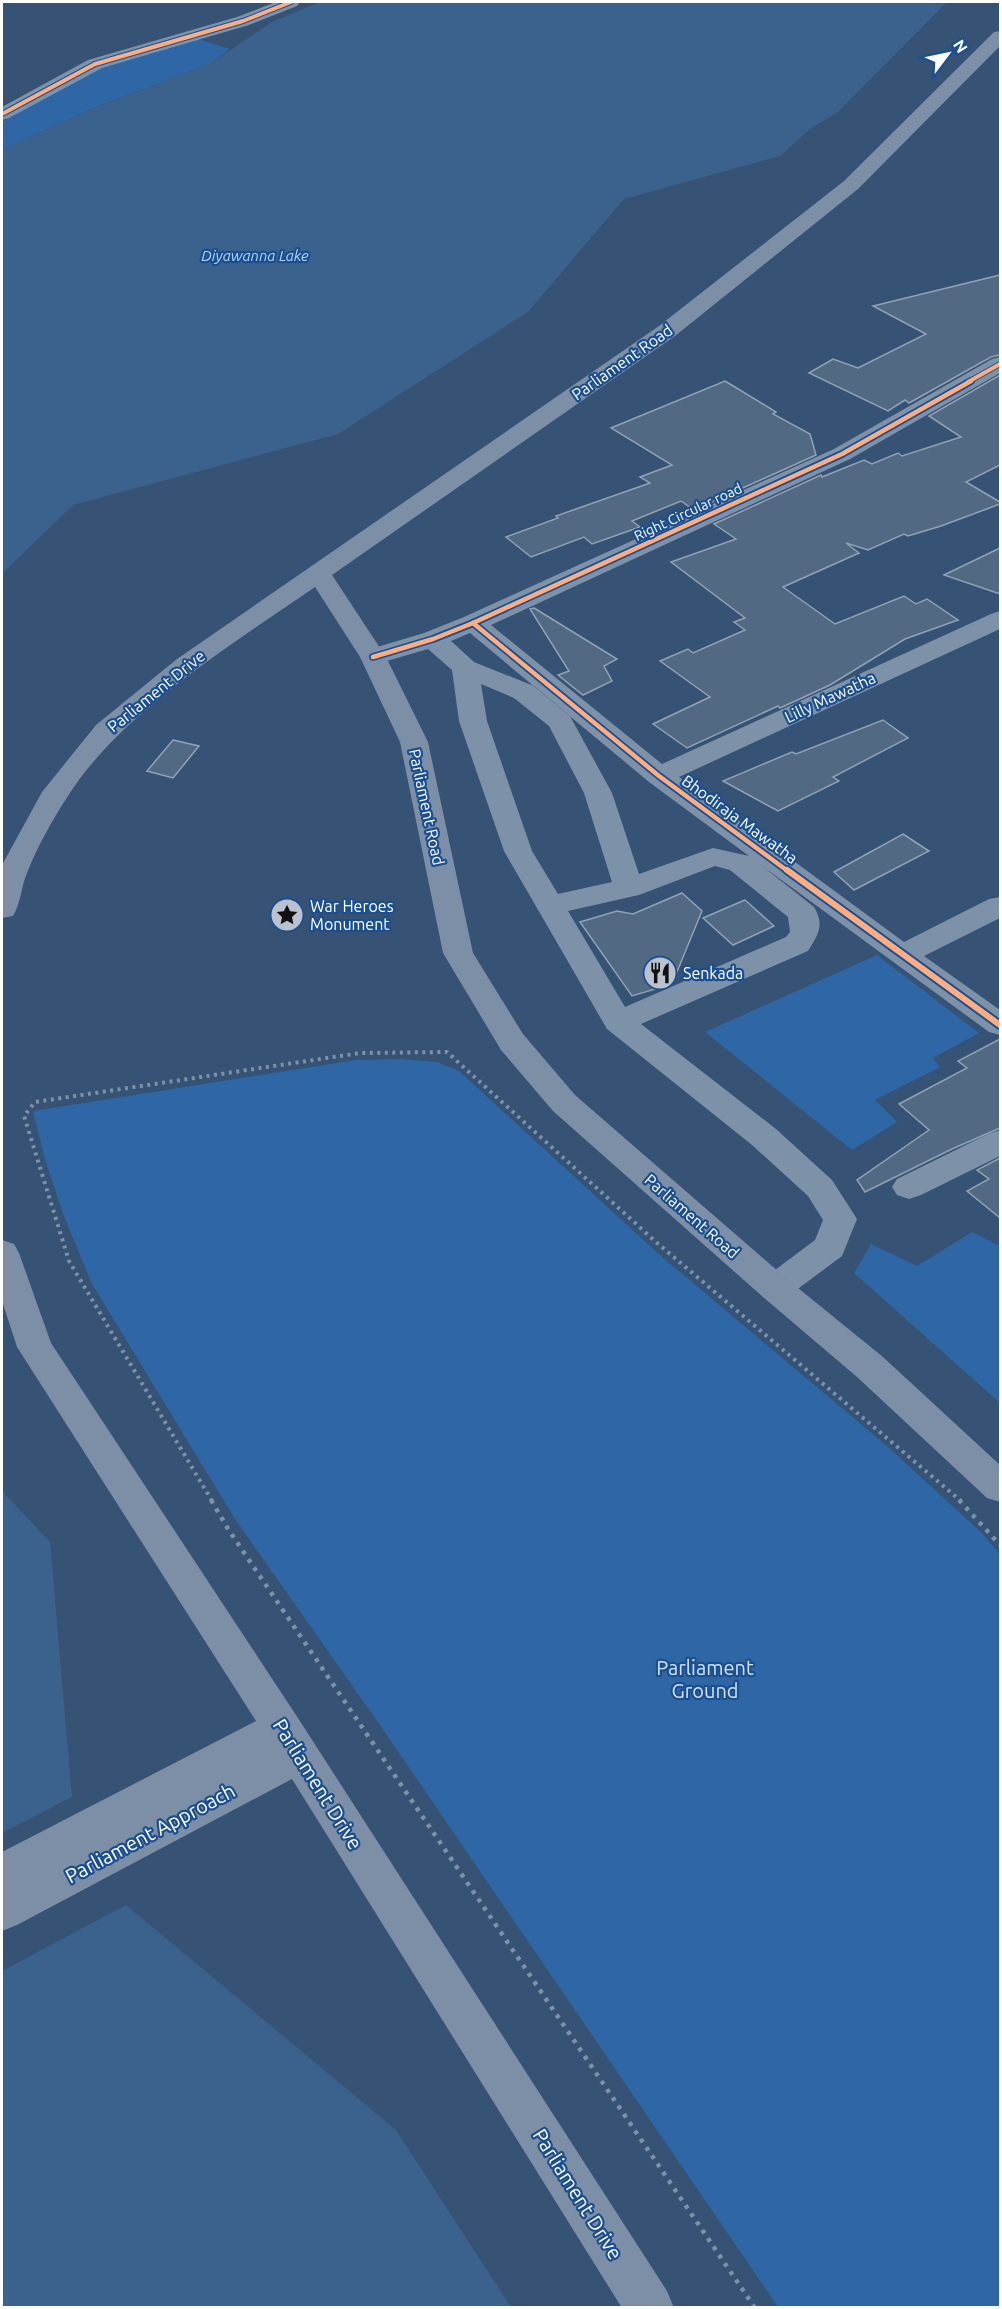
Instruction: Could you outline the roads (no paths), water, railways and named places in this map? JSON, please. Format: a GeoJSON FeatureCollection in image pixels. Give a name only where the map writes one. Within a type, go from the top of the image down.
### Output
{"type":"FeatureCollection","features":[{"type":"Feature","properties":{"kind":"main road","name":"Parliament Road"},"geometry":{"type":"LineString","coordinates":[[1000,36],[851,185],[667,331],[319,574],[373,657],[414,742],[458,953],[512,1042],[564,1103],[775,1288],[870,1367],[1000,1487]]}},
{"type":"Feature","properties":{"kind":"main road","name":"Parliament Drive"},"geometry":{"type":"LineString","coordinates":[[2,909],[12,873],[56,792],[106,731],[186,665],[319,574]]}},
{"type":"Feature","properties":{"kind":"main road","name":"Parliament Drive"},"geometry":{"type":"LineString","coordinates":[[2,1253],[35,1347],[291,1741],[650,2307]]}},
{"type":"Feature","properties":{"kind":"main road","name":"Parliament Approach"},"geometry":{"type":"LineString","coordinates":[[2,1873],[291,1741]]}},
{"type":"Feature","properties":{"kind":"main road","name":"Parliament Approach"},"geometry":{"type":"LineString","coordinates":[[2,1911],[291,1741]]}},
{"type":"Feature","properties":{"kind":"street"},"geometry":{"type":"LineString","coordinates":[[2,114],[95,64],[243,21],[291,2]]}},
{"type":"Feature","properties":{"kind":"street","name":"Right Circular road"},"geometry":{"type":"LineString","coordinates":[[373,657],[433,639],[472,623],[842,454],[1000,364]]}},
{"type":"Feature","properties":{"kind":"street","name":"Lilly Mawatha"},"geometry":{"type":"LineString","coordinates":[[659,776],[1000,619]]}},
{"type":"Feature","properties":{"kind":"street","name":"Bhodiraja Mawatha"},"geometry":{"type":"LineString","coordinates":[[472,623],[659,776],[1000,1025]]}},
{"type":"Feature","properties":{"kind":"street"},"geometry":{"type":"LineString","coordinates":[[433,639],[465,668],[524,692],[560,723],[598,793],[629,888]]}},
{"type":"Feature","properties":{"kind":"street"},"geometry":{"type":"LineString","coordinates":[[465,668],[473,721],[518,851],[618,1022],[764,1137],[820,1188],[840,1219],[830,1247],[775,1288]]}},
{"type":"Feature","properties":{"kind":"street"},"geometry":{"type":"LineString","coordinates":[[549,906],[629,888],[713,857],[740,863],[803,914],[805,932],[797,944],[618,1022]]}},
{"type":"Feature","properties":{"kind":"street"},"geometry":{"type":"LineString","coordinates":[[902,955],[1000,906]]}},
{"type":"Feature","properties":{"kind":"street"},"geometry":{"type":"LineString","coordinates":[[909,1187],[1000,1142]]}},
{"type":"Feature","properties":{"kind":"water","name":"Diyawanna Lake"},"geometry":{"type":"Polygon","coordinates":[[[320,2],[947,2],[838,112],[810,129],[780,156],[624,199],[528,312],[338,434],[73,505],[2,574],[2,150],[94,108],[210,64],[272,22],[320,2]]]}},
{"type":"Feature","properties":{"kind":"water"},"geometry":{"type":"Polygon","coordinates":[[[2,1491],[50,1542],[72,1797],[2,1833],[2,1491]]]}},
{"type":"Feature","properties":{"kind":"water"},"geometry":{"type":"Polygon","coordinates":[[[126,1905],[396,2130],[511,2307],[2,2307],[2,1971],[126,1905]]]}},
{"type":"Feature","properties":{"kind":"place","name":"War Heroes Monument"},"geometry":{"type":"Point","coordinates":[287,915]}},
{"type":"Feature","properties":{"kind":"place","name":"Senkada"},"geometry":{"type":"Point","coordinates":[660,973]}},
{"type":"Feature","properties":{"kind":"park label","name":"Parliament Ground"},"geometry":{"type":"Point","coordinates":[705,1678]}}]}
